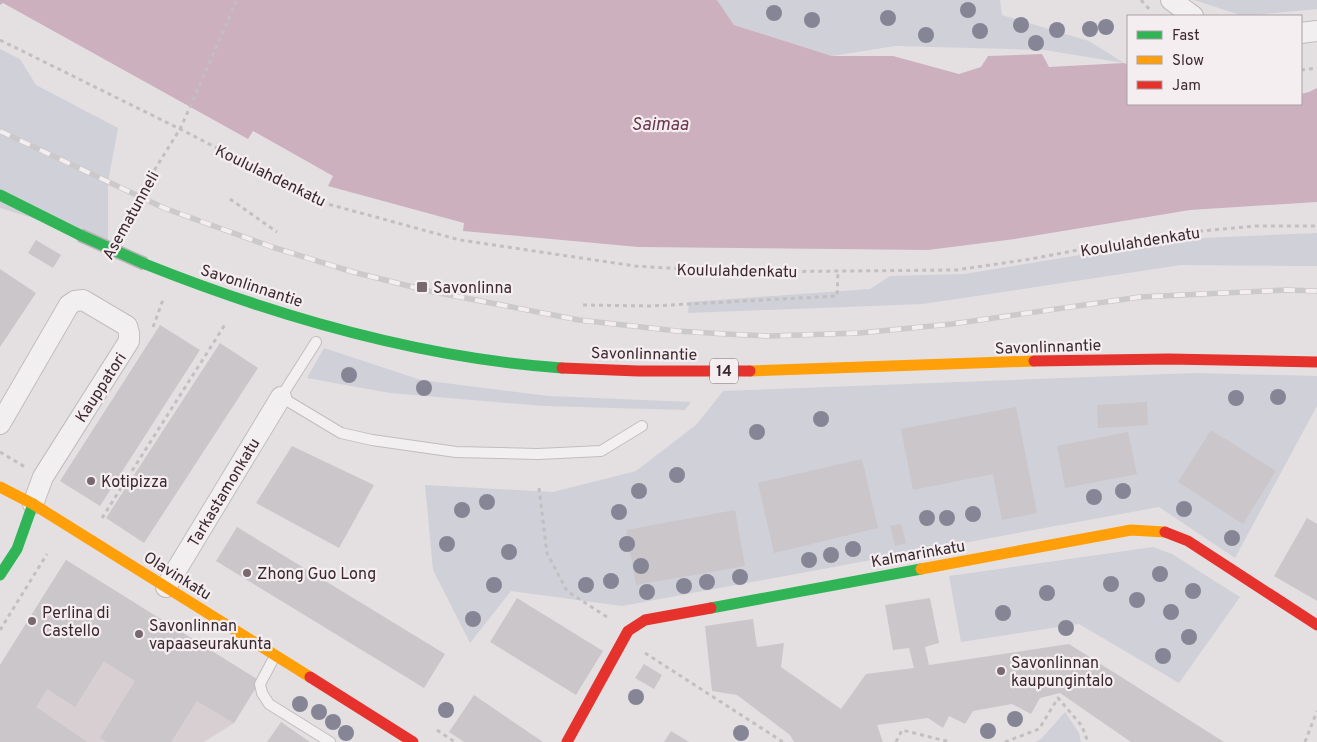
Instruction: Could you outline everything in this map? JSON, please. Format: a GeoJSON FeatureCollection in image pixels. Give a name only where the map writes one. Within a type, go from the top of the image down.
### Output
{"type":"FeatureCollection","features":[{"type":"Feature","properties":{"kind":"main road","name":"14"},"geometry":{"type":"LineString","coordinates":[[0,191],[20,204]]}},
{"type":"Feature","properties":{"kind":"main road","name":"Savonlinnantie"},"geometry":{"type":"LineString","coordinates":[[0,196],[145,264],[231,297],[298,318],[371,337],[469,356],[548,366],[630,371],[777,371],[1119,359],[1258,359],[1317,362]]}},
{"type":"Feature","properties":{"kind":"main road","name":"Olavinkatu"},"geometry":{"type":"LineString","coordinates":[[0,487],[32,504],[276,655],[410,741]]}},
{"type":"Feature","properties":{"kind":"main road","name":"Kauppatori"},"geometry":{"type":"LineString","coordinates":[[0,575],[17,549],[32,504]]}},
{"type":"Feature","properties":{"kind":"main road","name":"Kalmarinkatu"},"geometry":{"type":"LineString","coordinates":[[628,631],[645,620],[1131,530],[1162,531],[1188,542],[1317,625]]}},
{"type":"Feature","properties":{"kind":"main road"},"geometry":{"type":"LineString","coordinates":[[566,742],[628,631]]}},
{"type":"Feature","properties":{"kind":"street"},"geometry":{"type":"LineString","coordinates":[[1170,0],[1192,15]]}},
{"type":"Feature","properties":{"kind":"street"},"geometry":{"type":"LineString","coordinates":[[1302,32],[1317,31]]}},
{"type":"Feature","properties":{"kind":"street","name":"Kauppatori"},"geometry":{"type":"LineString","coordinates":[[0,424],[69,305],[75,301],[83,300],[127,326],[130,333],[130,341],[43,477],[32,504]]}},
{"type":"Feature","properties":{"kind":"street","name":"Tarkastamonkatu"},"geometry":{"type":"LineString","coordinates":[[166,587],[281,397]]}},
{"type":"Feature","properties":{"kind":"lane"},"geometry":{"type":"LineString","coordinates":[[316,342],[281,397],[341,433],[372,440],[456,452],[538,454],[600,451],[642,426]]}},
{"type":"Feature","properties":{"kind":"lane"},"geometry":{"type":"LineString","coordinates":[[276,655],[260,684],[262,693],[269,704],[330,742]]}},
{"type":"Feature","properties":{"kind":"path","name":"Asematunneli"},"geometry":{"type":"LineString","coordinates":[[125,228],[152,174],[180,129],[237,0]]}},
{"type":"Feature","properties":{"kind":"path","name":"Koululahdenkatu"},"geometry":{"type":"LineString","coordinates":[[0,40],[324,203],[460,240],[635,266],[735,272],[956,270],[1031,259],[1125,241],[1200,231],[1256,226],[1317,226]]}},
{"type":"Feature","properties":{"kind":"path"},"geometry":{"type":"LineString","coordinates":[[1302,70],[1317,68]]}},
{"type":"Feature","properties":{"kind":"path"},"geometry":{"type":"LineString","coordinates":[[230,199],[277,232]]}},
{"type":"Feature","properties":{"kind":"path"},"geometry":{"type":"LineString","coordinates":[[583,305],[652,306],[838,296],[838,272]]}},
{"type":"Feature","properties":{"kind":"path"},"geometry":{"type":"LineString","coordinates":[[145,323],[153,327],[165,295]]}},
{"type":"Feature","properties":{"kind":"path"},"geometry":{"type":"LineString","coordinates":[[101,520],[230,316]]}},
{"type":"Feature","properties":{"kind":"path"},"geometry":{"type":"LineString","coordinates":[[539,488],[547,553],[567,591],[628,631],[636,647],[783,742]]}},
{"type":"Feature","properties":{"kind":"path"},"geometry":{"type":"LineString","coordinates":[[0,630],[47,554]]}},
{"type":"Feature","properties":{"kind":"path"},"geometry":{"type":"LineString","coordinates":[[1005,742],[1039,729],[1058,698],[1082,726],[1088,742]]}},
{"type":"Feature","properties":{"kind":"path"},"geometry":{"type":"LineString","coordinates":[[1305,742],[1317,711]]}},
{"type":"Feature","properties":{"kind":"path"},"geometry":{"type":"LineString","coordinates":[[896,742],[902,730],[950,742]]}},
{"type":"Feature","properties":{"kind":"shaded area"},"geometry":{"type":"Polygon","coordinates":[[[717,0],[1000,0],[1002,15],[1089,41],[1124,63],[1044,50],[895,46],[832,56],[734,25],[717,0]]]}},
{"type":"Feature","properties":{"kind":"shaded area"},"geometry":{"type":"Polygon","coordinates":[[[1194,0],[1317,0],[1317,9],[1240,15],[1194,0]]]}},
{"type":"Feature","properties":{"kind":"shaded area"},"geometry":{"type":"Polygon","coordinates":[[[0,49],[20,59],[36,85],[118,128],[108,182],[108,241],[0,208],[0,49]]]}},
{"type":"Feature","properties":{"kind":"shaded area"},"geometry":{"type":"Polygon","coordinates":[[[1317,233],[1317,266],[1181,265],[923,304],[688,313],[689,302],[870,289],[890,276],[964,274],[1177,239],[1317,233]]]}},
{"type":"Feature","properties":{"kind":"shaded area"},"geometry":{"type":"Polygon","coordinates":[[[324,348],[421,380],[549,396],[691,402],[685,410],[544,406],[390,393],[307,378],[324,348]]]}},
{"type":"Feature","properties":{"kind":"shaded area"},"geometry":{"type":"Polygon","coordinates":[[[1195,373],[1317,376],[1317,406],[1235,558],[1159,507],[622,606],[511,591],[470,643],[433,570],[425,485],[553,492],[636,471],[697,424],[723,391],[1195,373]]]}},
{"type":"Feature","properties":{"kind":"shaded area"},"geometry":{"type":"Polygon","coordinates":[[[1153,547],[1172,554],[1240,597],[1179,683],[1079,624],[961,642],[949,576],[1153,547]]]}},
{"type":"Feature","properties":{"kind":"shaded area"},"geometry":{"type":"Polygon","coordinates":[[[66,560],[260,681],[234,723],[204,742],[0,742],[0,665],[66,560]]]}},
{"type":"Feature","properties":{"kind":"shaded area"},"geometry":{"type":"Polygon","coordinates":[[[1065,712],[1079,733],[1081,742],[1035,742],[1041,739],[1065,712]]]}},
{"type":"Feature","properties":{"kind":"water","name":"Saimaa"},"geometry":{"type":"Polygon","coordinates":[[[0,0],[717,0],[734,25],[832,56],[893,56],[959,74],[981,67],[988,56],[1042,54],[1049,67],[1124,63],[1127,64],[1127,105],[1302,105],[1302,94],[1317,88],[1317,202],[1190,210],[1015,239],[928,250],[638,247],[463,231],[464,223],[328,186],[333,176],[253,131],[248,139],[3,3],[0,5],[0,0]]]}},
{"type":"Feature","properties":{"kind":"building"},"geometry":{"type":"Polygon","coordinates":[[[36,240],[61,255],[53,268],[28,253],[36,240]]]}},
{"type":"Feature","properties":{"kind":"building"},"geometry":{"type":"Polygon","coordinates":[[[0,269],[36,293],[0,347],[0,269]]]}},
{"type":"Feature","properties":{"kind":"building"},"geometry":{"type":"Polygon","coordinates":[[[160,325],[200,350],[100,506],[60,481],[160,325]]]}},
{"type":"Feature","properties":{"kind":"building"},"geometry":{"type":"Polygon","coordinates":[[[220,343],[258,368],[144,543],[106,518],[220,343]]]}},
{"type":"Feature","properties":{"kind":"building"},"geometry":{"type":"Polygon","coordinates":[[[1147,402],[1148,425],[1098,428],[1097,405],[1147,402]]]}},
{"type":"Feature","properties":{"kind":"building"},"geometry":{"type":"Polygon","coordinates":[[[1016,407],[1037,513],[1002,520],[993,474],[913,490],[901,429],[1016,407]]]}},
{"type":"Feature","properties":{"kind":"building"},"geometry":{"type":"Polygon","coordinates":[[[1211,430],[1276,471],[1243,524],[1178,482],[1211,430]]]}},
{"type":"Feature","properties":{"kind":"building"},"geometry":{"type":"Polygon","coordinates":[[[1128,432],[1137,474],[1065,488],[1057,446],[1128,432]]]}},
{"type":"Feature","properties":{"kind":"building"},"geometry":{"type":"Polygon","coordinates":[[[292,446],[374,485],[339,548],[256,503],[292,446]]]}},
{"type":"Feature","properties":{"kind":"building"},"geometry":{"type":"Polygon","coordinates":[[[862,459],[878,528],[774,553],[758,483],[862,459]]]}},
{"type":"Feature","properties":{"kind":"building"},"geometry":{"type":"Polygon","coordinates":[[[735,510],[745,566],[636,585],[626,530],[735,510]]]}},
{"type":"Feature","properties":{"kind":"building"},"geometry":{"type":"Polygon","coordinates":[[[1307,518],[1317,524],[1317,601],[1274,576],[1307,518]]]}},
{"type":"Feature","properties":{"kind":"building"},"geometry":{"type":"Polygon","coordinates":[[[901,524],[906,543],[895,546],[890,526],[901,524]]]}},
{"type":"Feature","properties":{"kind":"building"},"geometry":{"type":"Polygon","coordinates":[[[237,527],[445,654],[424,688],[216,561],[237,527]]]}},
{"type":"Feature","properties":{"kind":"building"},"geometry":{"type":"Polygon","coordinates":[[[66,560],[260,681],[234,723],[197,701],[171,742],[107,742],[100,738],[135,681],[104,661],[75,707],[47,689],[36,707],[87,742],[0,742],[0,665],[66,560]]]}},
{"type":"Feature","properties":{"kind":"building"},"geometry":{"type":"Polygon","coordinates":[[[517,598],[603,651],[576,695],[490,642],[517,598]]]}},
{"type":"Feature","properties":{"kind":"building","name":"Savonlinnan kaupungintalo"},"geometry":{"type":"Polygon","coordinates":[[[930,598],[939,643],[925,647],[929,665],[1069,644],[1224,742],[1131,742],[1060,693],[1040,698],[1031,714],[1012,704],[973,711],[965,724],[949,716],[943,728],[928,718],[877,725],[883,742],[794,742],[790,735],[737,695],[712,691],[705,626],[753,619],[757,647],[784,643],[781,667],[841,709],[866,674],[914,668],[909,648],[893,650],[885,605],[930,598]]]}},
{"type":"Feature","properties":{"kind":"building"},"geometry":{"type":"Polygon","coordinates":[[[644,664],[662,675],[654,689],[635,678],[644,664]]]}},
{"type":"Feature","properties":{"kind":"building"},"geometry":{"type":"Polygon","coordinates":[[[474,695],[543,742],[464,742],[449,732],[474,695]]]}},
{"type":"Feature","properties":{"kind":"building"},"geometry":{"type":"Polygon","coordinates":[[[281,722],[310,742],[267,742],[281,722]]]}},
{"type":"Feature","properties":{"kind":"building"},"geometry":{"type":"Polygon","coordinates":[[[671,731],[689,742],[664,742],[671,731]]]}},
{"type":"Feature","properties":{"kind":"railway"},"geometry":{"type":"LineString","coordinates":[[0,131],[164,208],[272,247],[353,272],[429,291],[579,320],[677,331],[725,334],[770,336],[860,333],[952,324],[1140,297],[1286,290],[1317,291]]}},
{"type":"Feature","properties":{"kind":"traffic: fast"},"geometry":{"type":"LineString","coordinates":[[0,195],[80,235]]}},
{"type":"Feature","properties":{"kind":"traffic: fast"},"geometry":{"type":"LineString","coordinates":[[80,235],[145,264]]}},
{"type":"Feature","properties":{"kind":"traffic: fast"},"geometry":{"type":"LineString","coordinates":[[145,264],[298,318],[402,345],[508,363],[562,368]]}},
{"type":"Feature","properties":{"kind":"traffic: fast"},"geometry":{"type":"LineString","coordinates":[[0,575],[17,549],[33,504]]}},
{"type":"Feature","properties":{"kind":"traffic: fast"},"geometry":{"type":"LineString","coordinates":[[711,608],[921,569]]}},
{"type":"Feature","properties":{"kind":"traffic: slow"},"geometry":{"type":"LineString","coordinates":[[750,371],[1034,361]]}},
{"type":"Feature","properties":{"kind":"traffic: slow"},"geometry":{"type":"LineString","coordinates":[[0,487],[33,504],[310,677]]}},
{"type":"Feature","properties":{"kind":"traffic: slow"},"geometry":{"type":"LineString","coordinates":[[921,569],[1131,530],[1165,532]]}},
{"type":"Feature","properties":{"kind":"traffic: jam"},"geometry":{"type":"LineString","coordinates":[[1034,361],[1169,359],[1317,362]]}},
{"type":"Feature","properties":{"kind":"traffic: jam"},"geometry":{"type":"LineString","coordinates":[[562,368],[638,371],[750,371]]}},
{"type":"Feature","properties":{"kind":"traffic: jam"},"geometry":{"type":"LineString","coordinates":[[1165,532],[1188,541],[1317,625]]}},
{"type":"Feature","properties":{"kind":"traffic: jam"},"geometry":{"type":"LineString","coordinates":[[567,742],[628,631],[645,620],[711,608]]}},
{"type":"Feature","properties":{"kind":"traffic: jam"},"geometry":{"type":"LineString","coordinates":[[310,677],[413,742]]}},
{"type":"Feature","properties":{"kind":"place","name":"Savonlinna"},"geometry":{"type":"Point","coordinates":[422,287]}},
{"type":"Feature","properties":{"kind":"place","name":"Kotipizza"},"geometry":{"type":"Point","coordinates":[91,481]}},
{"type":"Feature","properties":{"kind":"place","name":"Zhong Guo Long"},"geometry":{"type":"Point","coordinates":[247,573]}},
{"type":"Feature","properties":{"kind":"place","name":"Perlina di Castello"},"geometry":{"type":"Point","coordinates":[32,621]}},
{"type":"Feature","properties":{"kind":"place","name":"Savonlinnan vapaaseurakunta"},"geometry":{"type":"Point","coordinates":[139,634]}},
{"type":"Feature","properties":{"kind":"place","name":"Savonlinnan kaupungintalo"},"geometry":{"type":"Point","coordinates":[1001,671]}}]}
